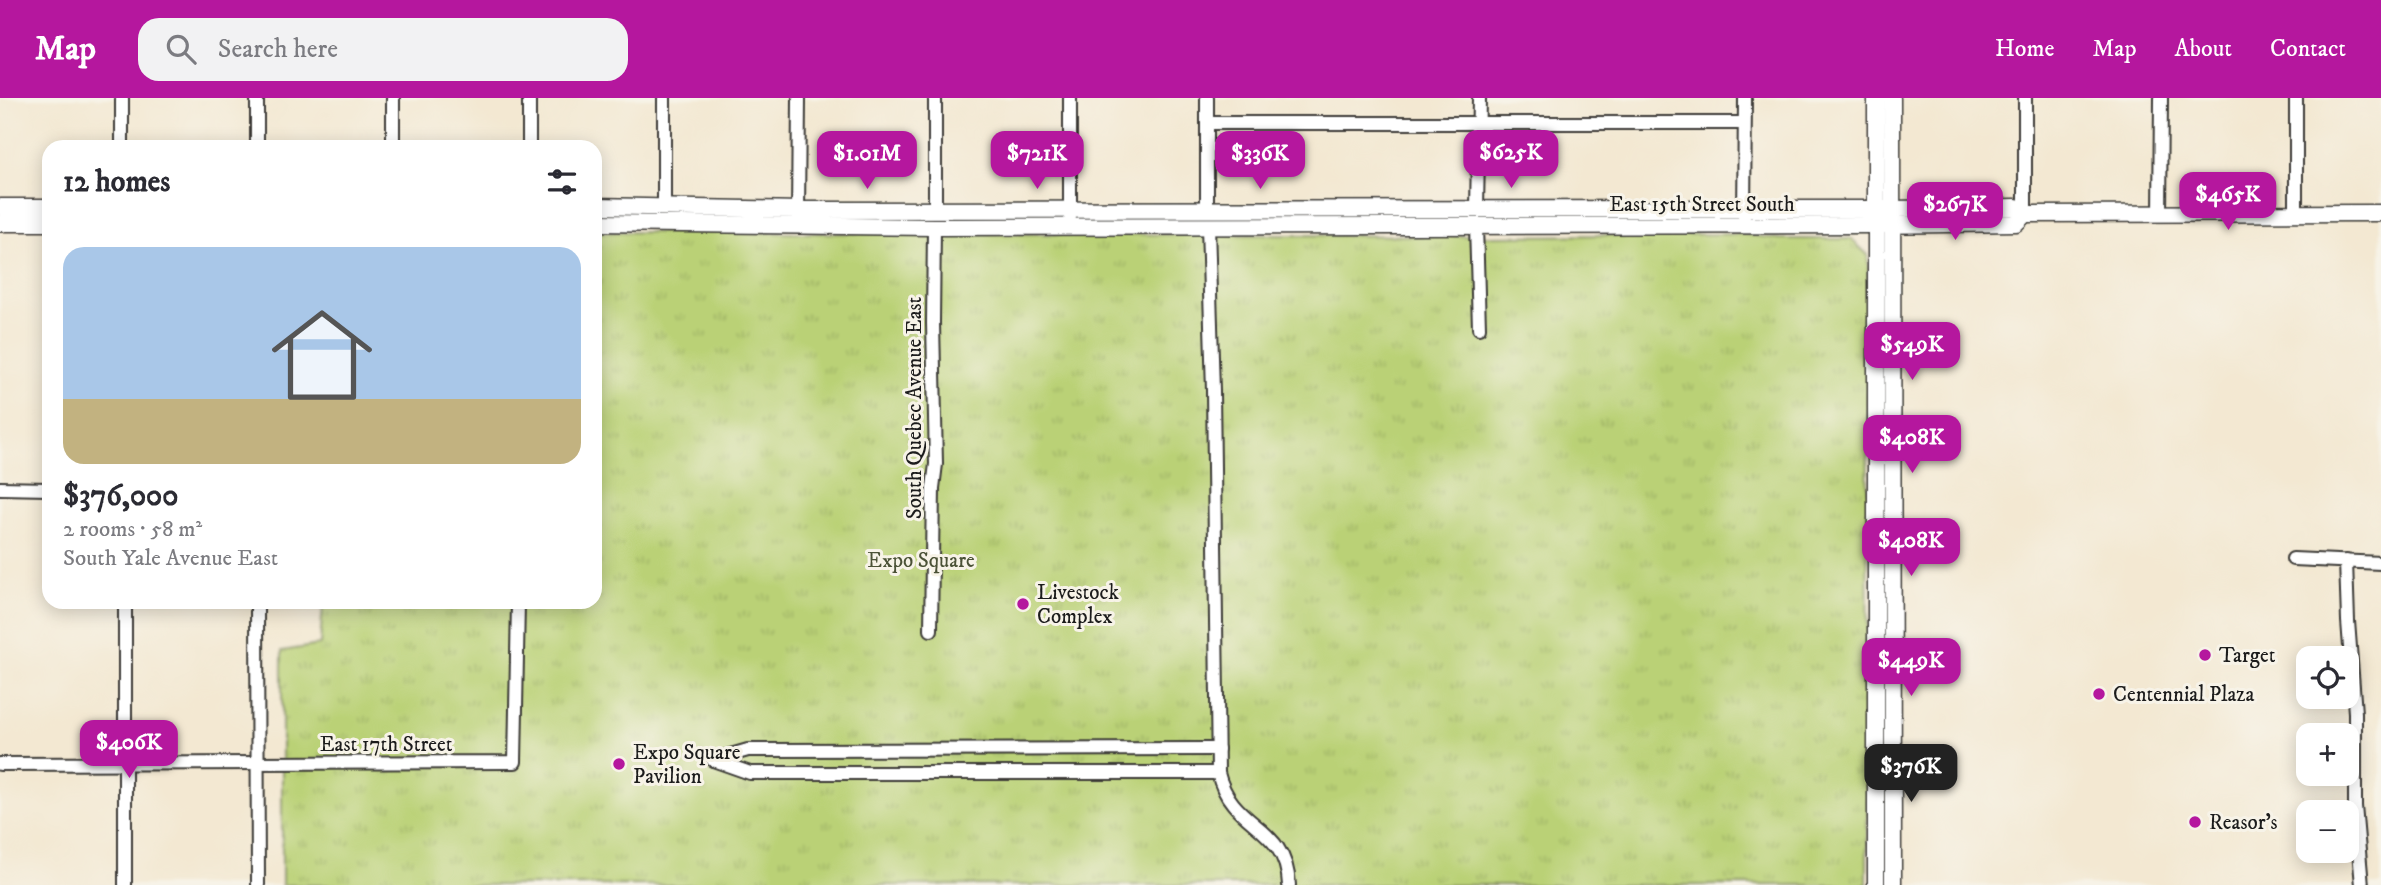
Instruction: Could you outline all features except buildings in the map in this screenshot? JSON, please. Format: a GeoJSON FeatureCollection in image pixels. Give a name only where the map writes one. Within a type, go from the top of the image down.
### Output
{"type":"FeatureCollection","features":[{"type":"Feature","properties":{"kind":"main road"},"geometry":{"type":"LineString","coordinates":[[1876,98],[1893,433],[1893,757],[1884,850],[1876,885]]}},
{"type":"Feature","properties":{"kind":"main road"},"geometry":{"type":"LineString","coordinates":[[1892,98],[1875,433],[1876,757],[1884,850],[1892,885]]}},
{"type":"Feature","properties":{"kind":"main road"},"geometry":{"type":"LineString","coordinates":[[0,207],[42,206]]}},
{"type":"Feature","properties":{"kind":"main road"},"geometry":{"type":"LineString","coordinates":[[602,207],[664,214],[798,218],[934,227],[1070,218]]}},
{"type":"Feature","properties":{"kind":"main road","name":"East 15th Street South"},"geometry":{"type":"LineString","coordinates":[[1476,217],[1745,225],[2016,207],[2025,214],[2381,213]]}},
{"type":"Feature","properties":{"kind":"main road","name":"East 15th Street South"},"geometry":{"type":"LineString","coordinates":[[1070,218],[1476,217],[1744,208],[1884,217]]}},
{"type":"Feature","properties":{"kind":"main road"},"geometry":{"type":"LineString","coordinates":[[798,218],[935,209],[1003,210],[1070,218]]}},
{"type":"Feature","properties":{"kind":"main road"},"geometry":{"type":"LineString","coordinates":[[934,227],[935,209]]}},
{"type":"Feature","properties":{"kind":"main road"},"geometry":{"type":"LineString","coordinates":[[602,222],[664,214]]}},
{"type":"Feature","properties":{"kind":"main road"},"geometry":{"type":"LineString","coordinates":[[0,223],[42,223]]}},
{"type":"Feature","properties":{"kind":"main road"},"geometry":{"type":"LineString","coordinates":[[1875,433],[1893,433]]}},
{"type":"Feature","properties":{"kind":"main road"},"geometry":{"type":"LineString","coordinates":[[1875,638],[1893,638]]}},
{"type":"Feature","properties":{"kind":"main road"},"geometry":{"type":"LineString","coordinates":[[1876,757],[1893,757]]}},
{"type":"Feature","properties":{"kind":"street"},"geometry":{"type":"LineString","coordinates":[[122,98],[122,140]]}},
{"type":"Feature","properties":{"kind":"street"},"geometry":{"type":"LineString","coordinates":[[257,98],[257,140]]}},
{"type":"Feature","properties":{"kind":"street"},"geometry":{"type":"LineString","coordinates":[[393,98],[393,140]]}},
{"type":"Feature","properties":{"kind":"street"},"geometry":{"type":"LineString","coordinates":[[528,98],[529,140]]}},
{"type":"Feature","properties":{"kind":"street"},"geometry":{"type":"LineString","coordinates":[[664,98],[664,214]]}},
{"type":"Feature","properties":{"kind":"street"},"geometry":{"type":"LineString","coordinates":[[798,218],[799,98]]}},
{"type":"Feature","properties":{"kind":"street"},"geometry":{"type":"LineString","coordinates":[[935,98],[935,209]]}},
{"type":"Feature","properties":{"kind":"street"},"geometry":{"type":"LineString","coordinates":[[1070,98],[1070,218]]}},
{"type":"Feature","properties":{"kind":"street"},"geometry":{"type":"LineString","coordinates":[[1207,98],[1218,773],[1222,789],[1237,810],[1274,840],[1283,853],[1288,867],[1289,885]]}},
{"type":"Feature","properties":{"kind":"street"},"geometry":{"type":"LineString","coordinates":[[1479,98],[1476,217],[1479,328]]}},
{"type":"Feature","properties":{"kind":"street"},"geometry":{"type":"LineString","coordinates":[[1745,98],[1745,225]]}},
{"type":"Feature","properties":{"kind":"street"},"geometry":{"type":"LineString","coordinates":[[2025,98],[2025,214]]}},
{"type":"Feature","properties":{"kind":"street"},"geometry":{"type":"LineString","coordinates":[[2160,215],[2161,98]]}},
{"type":"Feature","properties":{"kind":"street"},"geometry":{"type":"LineString","coordinates":[[2296,98],[2296,214]]}},
{"type":"Feature","properties":{"kind":"street"},"geometry":{"type":"LineString","coordinates":[[1207,123],[1745,123]]}},
{"type":"Feature","properties":{"kind":"street","name":"South Quebec Avenue East"},"geometry":{"type":"LineString","coordinates":[[931,631],[933,488],[936,464],[934,227]]}},
{"type":"Feature","properties":{"kind":"street"},"geometry":{"type":"LineString","coordinates":[[0,488],[42,489]]}},
{"type":"Feature","properties":{"kind":"street"},"geometry":{"type":"LineString","coordinates":[[2293,559],[2381,563]]}},
{"type":"Feature","properties":{"kind":"street"},"geometry":{"type":"LineString","coordinates":[[2346,561],[2356,713],[2355,806],[2362,885]]}},
{"type":"Feature","properties":{"kind":"street"},"geometry":{"type":"LineString","coordinates":[[125,609],[125,885]]}},
{"type":"Feature","properties":{"kind":"street"},"geometry":{"type":"LineString","coordinates":[[257,609],[258,885]]}},
{"type":"Feature","properties":{"kind":"street","name":"East 17th Street"},"geometry":{"type":"LineString","coordinates":[[0,764],[515,762],[518,609]]}},
{"type":"Feature","properties":{"kind":"street"},"geometry":{"type":"LineString","coordinates":[[1218,749],[748,750],[713,761],[750,773],[1218,773]]}},
{"type":"Feature","properties":{"kind":"green space","name":"Expo Square"},"geometry":{"type":"Polygon","coordinates":[[[602,232],[1491,236],[1740,234],[1780,239],[1851,239],[1868,255],[1867,885],[282,885],[282,651],[320,645],[323,609],[602,609],[602,232]]]}},
{"type":"Feature","properties":{"kind":"place","name":"Livestock Complex"},"geometry":{"type":"Point","coordinates":[1023,604]}},
{"type":"Feature","properties":{"kind":"place","name":"Target"},"geometry":{"type":"Point","coordinates":[2205,655]}},
{"type":"Feature","properties":{"kind":"place","name":"Centennial Plaza"},"geometry":{"type":"Point","coordinates":[2099,694]}},
{"type":"Feature","properties":{"kind":"place","name":"Expo Square Pavilion"},"geometry":{"type":"Point","coordinates":[619,764]}},
{"type":"Feature","properties":{"kind":"place","name":"Reasor's"},"geometry":{"type":"Point","coordinates":[2195,822]}}]}
